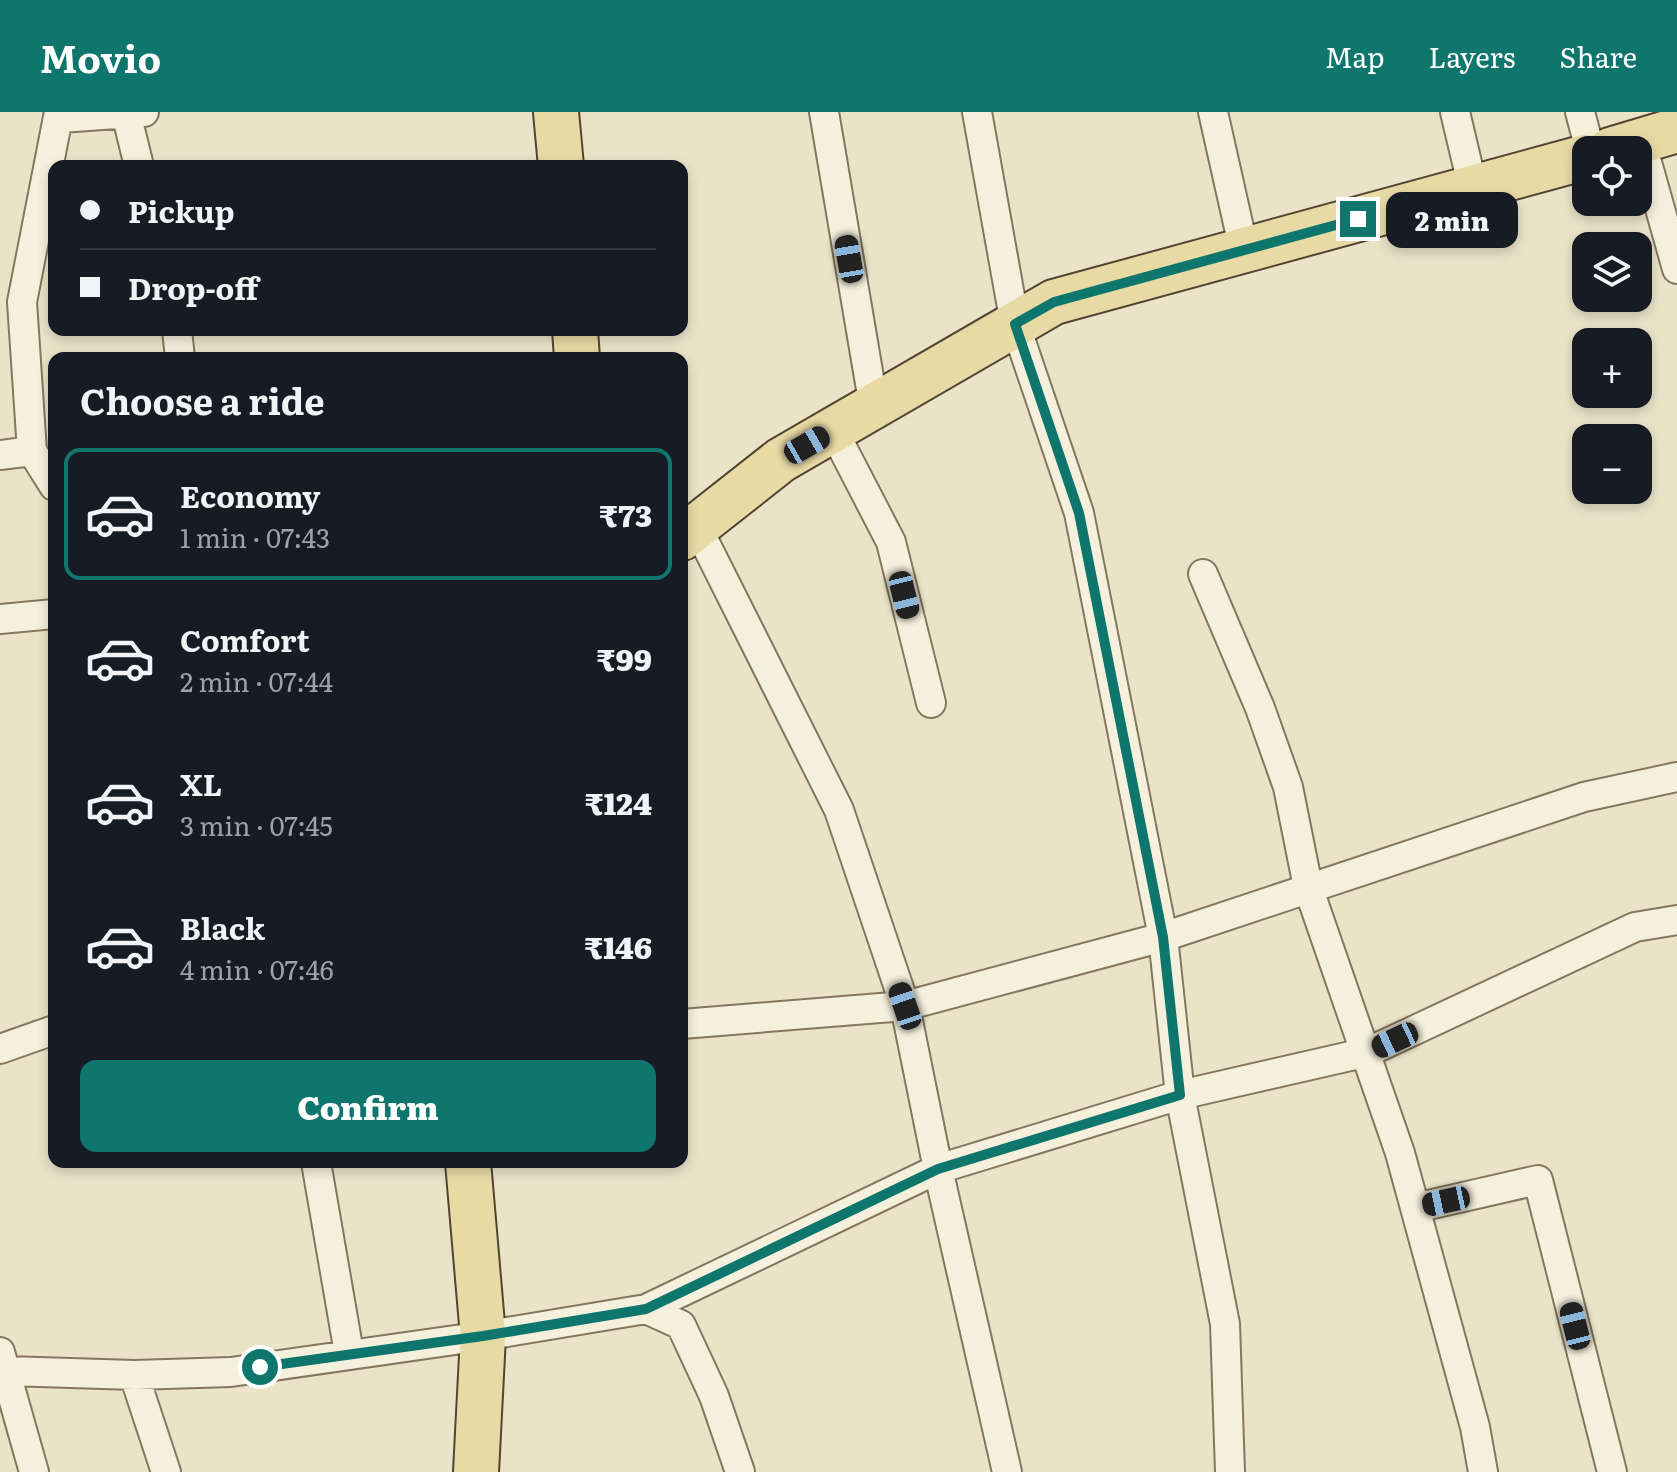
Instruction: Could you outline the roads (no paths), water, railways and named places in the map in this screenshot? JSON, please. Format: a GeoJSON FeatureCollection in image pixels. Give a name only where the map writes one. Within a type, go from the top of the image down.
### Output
{"type":"FeatureCollection","features":[{"type":"Feature","properties":{"kind":"main road"},"geometry":{"type":"LineString","coordinates":[[556,112],[560,160]]}},
{"type":"Feature","properties":{"kind":"main road"},"geometry":{"type":"LineString","coordinates":[[689,533],[781,460],[1054,302],[1572,161]]}},
{"type":"Feature","properties":{"kind":"main road"},"geometry":{"type":"LineString","coordinates":[[469,1168],[483,1336],[476,1472]]}},
{"type":"Feature","properties":{"kind":"street"},"geometry":{"type":"LineString","coordinates":[[824,112],[874,407]]}},
{"type":"Feature","properties":{"kind":"street"},"geometry":{"type":"LineString","coordinates":[[977,112],[1015,324],[1079,513],[1163,937],[1180,1095],[1225,1324],[1230,1472]]}},
{"type":"Feature","properties":{"kind":"street"},"geometry":{"type":"LineString","coordinates":[[1213,112],[1244,250]]}},
{"type":"Feature","properties":{"kind":"street"},"geometry":{"type":"LineString","coordinates":[[1455,112],[1473,188]]}},
{"type":"Feature","properties":{"kind":"street"},"geometry":{"type":"LineString","coordinates":[[1580,112],[1586,136]]}},
{"type":"Feature","properties":{"kind":"street"},"geometry":{"type":"LineString","coordinates":[[51,160],[60,115],[135,113],[139,160]]}},
{"type":"Feature","properties":{"kind":"street"},"geometry":{"type":"LineString","coordinates":[[48,174],[22,302],[32,451],[48,476]]}},
{"type":"Feature","properties":{"kind":"street"},"geometry":{"type":"LineString","coordinates":[[1652,175],[1677,269]]}},
{"type":"Feature","properties":{"kind":"street"},"geometry":{"type":"LineString","coordinates":[[833,430],[891,542],[931,703]]}},
{"type":"Feature","properties":{"kind":"street"},"geometry":{"type":"LineString","coordinates":[[0,455],[32,451]]}},
{"type":"Feature","properties":{"kind":"street"},"geometry":{"type":"LineString","coordinates":[[689,533],[839,810],[905,1006],[938,1169],[1007,1472]]}},
{"type":"Feature","properties":{"kind":"street"},"geometry":{"type":"LineString","coordinates":[[1203,574],[1260,708],[1288,787],[1308,887],[1368,1052],[1415,1208],[1475,1427],[1483,1472]]}},
{"type":"Feature","properties":{"kind":"street"},"geometry":{"type":"LineString","coordinates":[[0,619],[48,615]]}},
{"type":"Feature","properties":{"kind":"street"},"geometry":{"type":"LineString","coordinates":[[688,1024],[905,1006],[1163,937],[1584,797],[1677,777]]}},
{"type":"Feature","properties":{"kind":"street"},"geometry":{"type":"LineString","coordinates":[[34,1472],[4,1362],[134,1375],[231,1372],[646,1309],[938,1169],[1180,1095],[1368,1052],[1635,927],[1677,920]]}},
{"type":"Feature","properties":{"kind":"street"},"geometry":{"type":"LineString","coordinates":[[0,1049],[48,1032]]}},
{"type":"Feature","properties":{"kind":"street"},"geometry":{"type":"LineString","coordinates":[[317,1168],[349,1353]]}},
{"type":"Feature","properties":{"kind":"street"},"geometry":{"type":"LineString","coordinates":[[1415,1208],[1538,1180],[1612,1472]]}},
{"type":"Feature","properties":{"kind":"street"},"geometry":{"type":"LineString","coordinates":[[646,1309],[681,1325],[714,1396],[740,1472]]}},
{"type":"Feature","properties":{"kind":"street"},"geometry":{"type":"LineString","coordinates":[[134,1375],[166,1472]]}}]}
